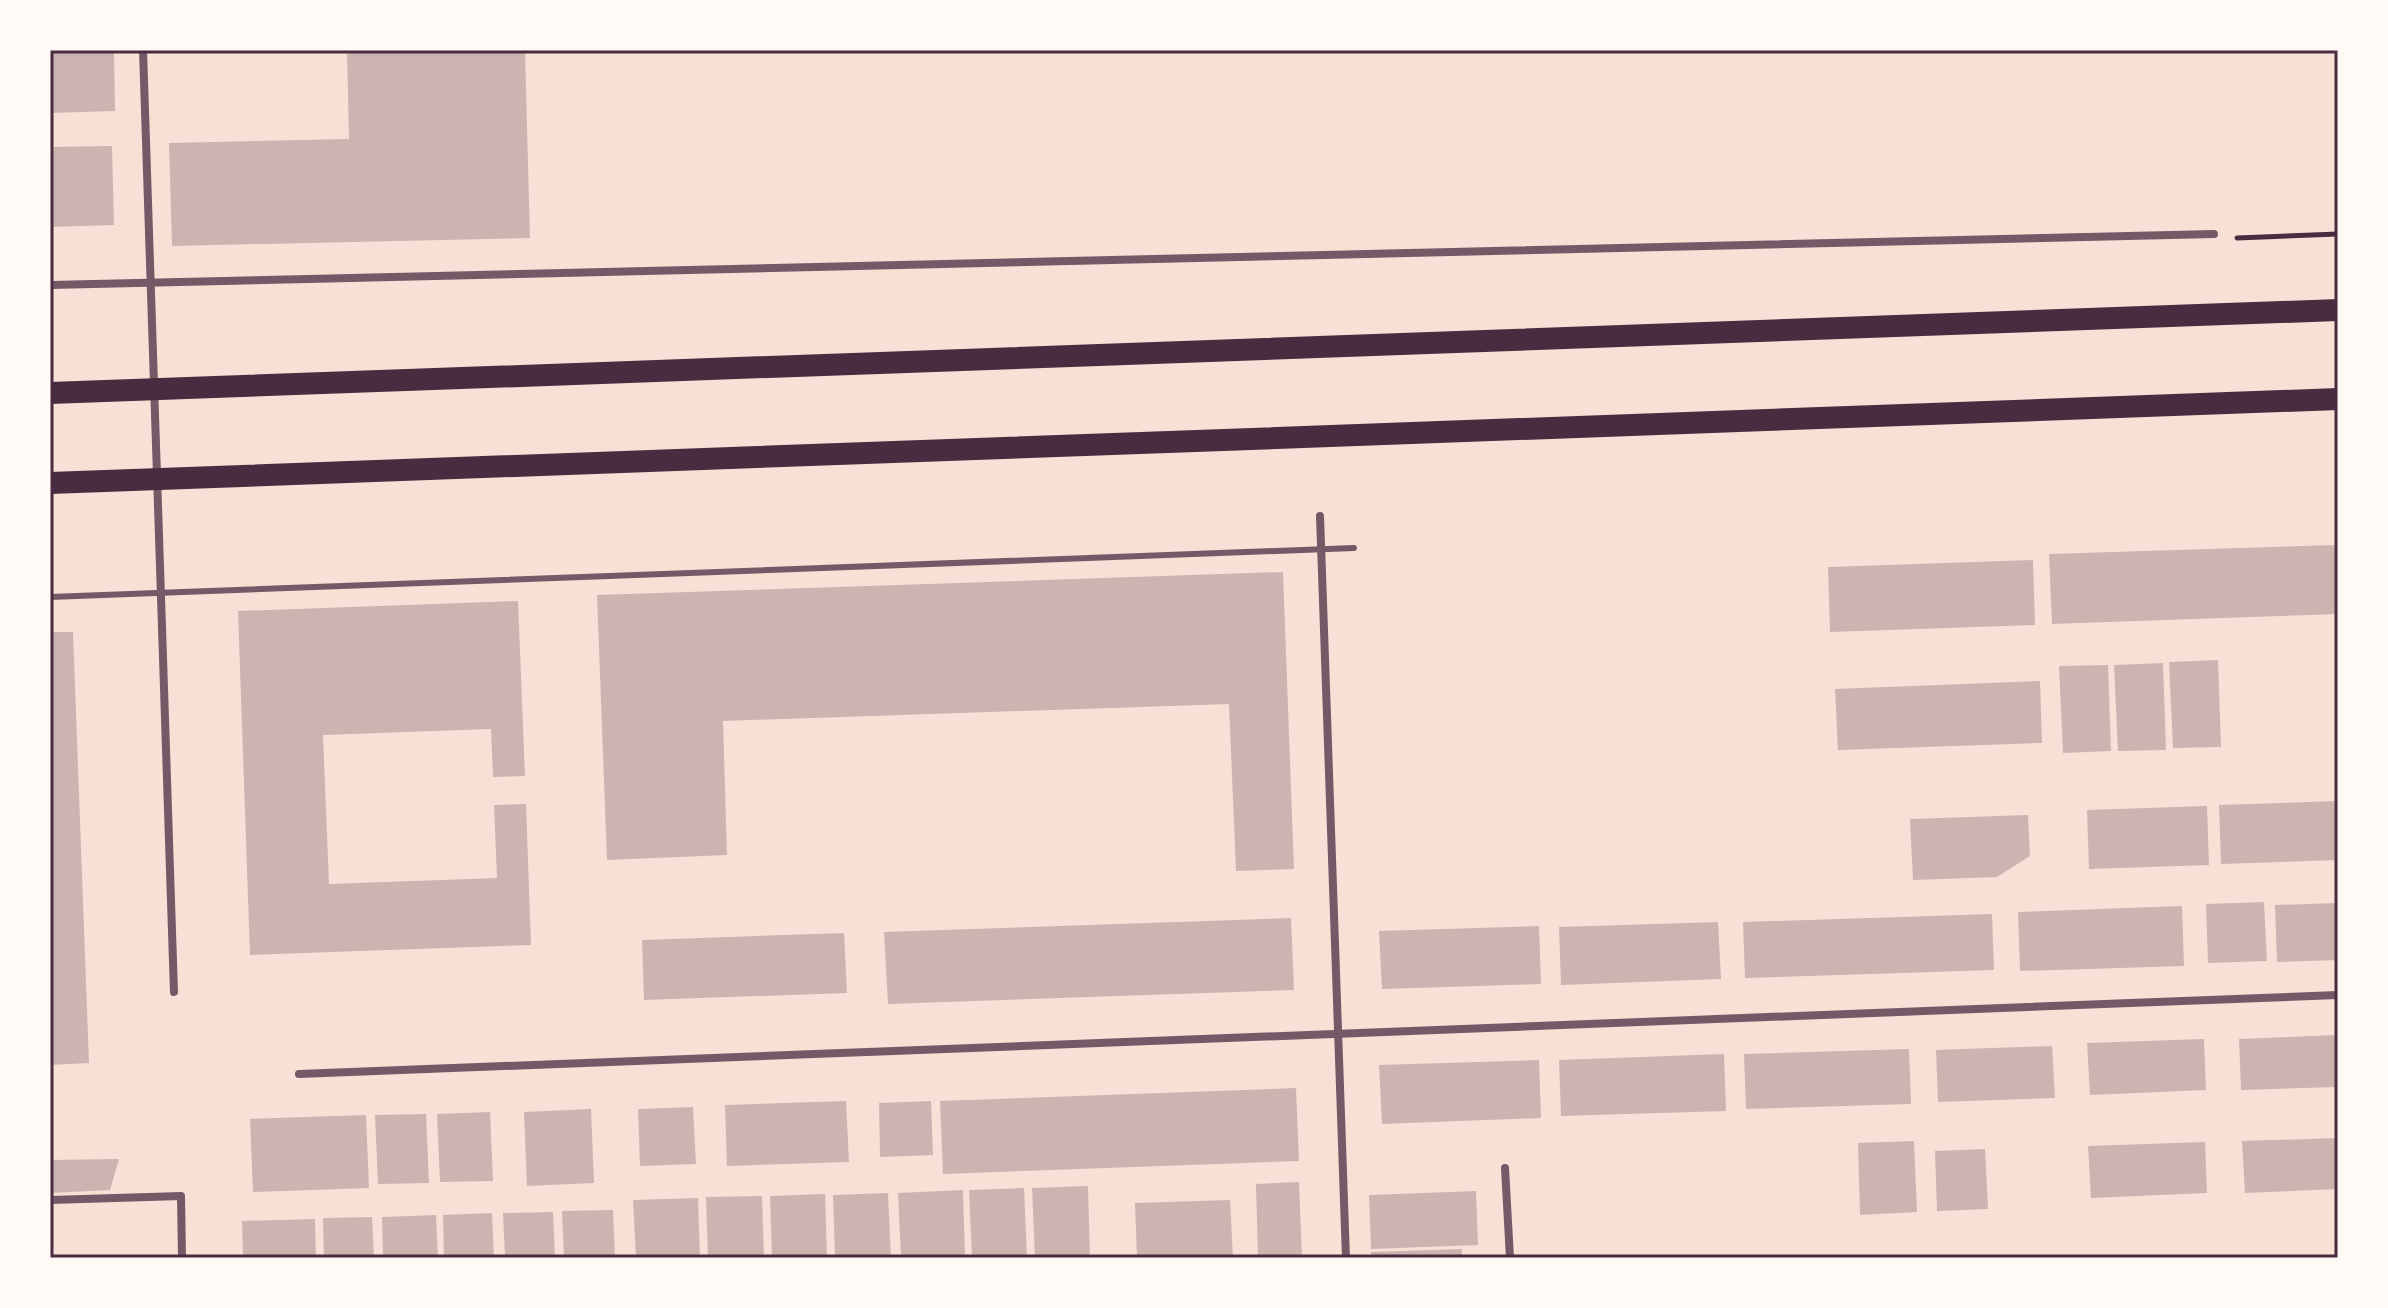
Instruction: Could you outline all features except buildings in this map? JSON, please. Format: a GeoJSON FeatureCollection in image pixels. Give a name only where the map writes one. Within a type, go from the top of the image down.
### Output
{"type":"FeatureCollection","features":[{"type":"Feature","properties":{"kind":"highway"},"geometry":{"type":"LineString","coordinates":[[50,393],[2338,310]]}},
{"type":"Feature","properties":{"kind":"highway"},"geometry":{"type":"LineString","coordinates":[[50,483],[2338,399]]}},
{"type":"Feature","properties":{"kind":"street"},"geometry":{"type":"LineString","coordinates":[[143,50],[174,992]]}},
{"type":"Feature","properties":{"kind":"street"},"geometry":{"type":"LineString","coordinates":[[50,285],[2214,234]]}},
{"type":"Feature","properties":{"kind":"street"},"geometry":{"type":"LineString","coordinates":[[1320,516],[1346,1258]]}},
{"type":"Feature","properties":{"kind":"street"},"geometry":{"type":"LineString","coordinates":[[299,1074],[2338,995]]}},
{"type":"Feature","properties":{"kind":"street"},"geometry":{"type":"LineString","coordinates":[[1505,1168],[1510,1258]]}},
{"type":"Feature","properties":{"kind":"street"},"geometry":{"type":"LineString","coordinates":[[50,1200],[181,1196],[182,1258]]}},
{"type":"Feature","properties":{"kind":"lane"},"geometry":{"type":"LineString","coordinates":[[50,597],[1354,548]]}},
{"type":"Feature","properties":{"kind":"path"},"geometry":{"type":"LineString","coordinates":[[2236,238],[2338,234]]}}]}
